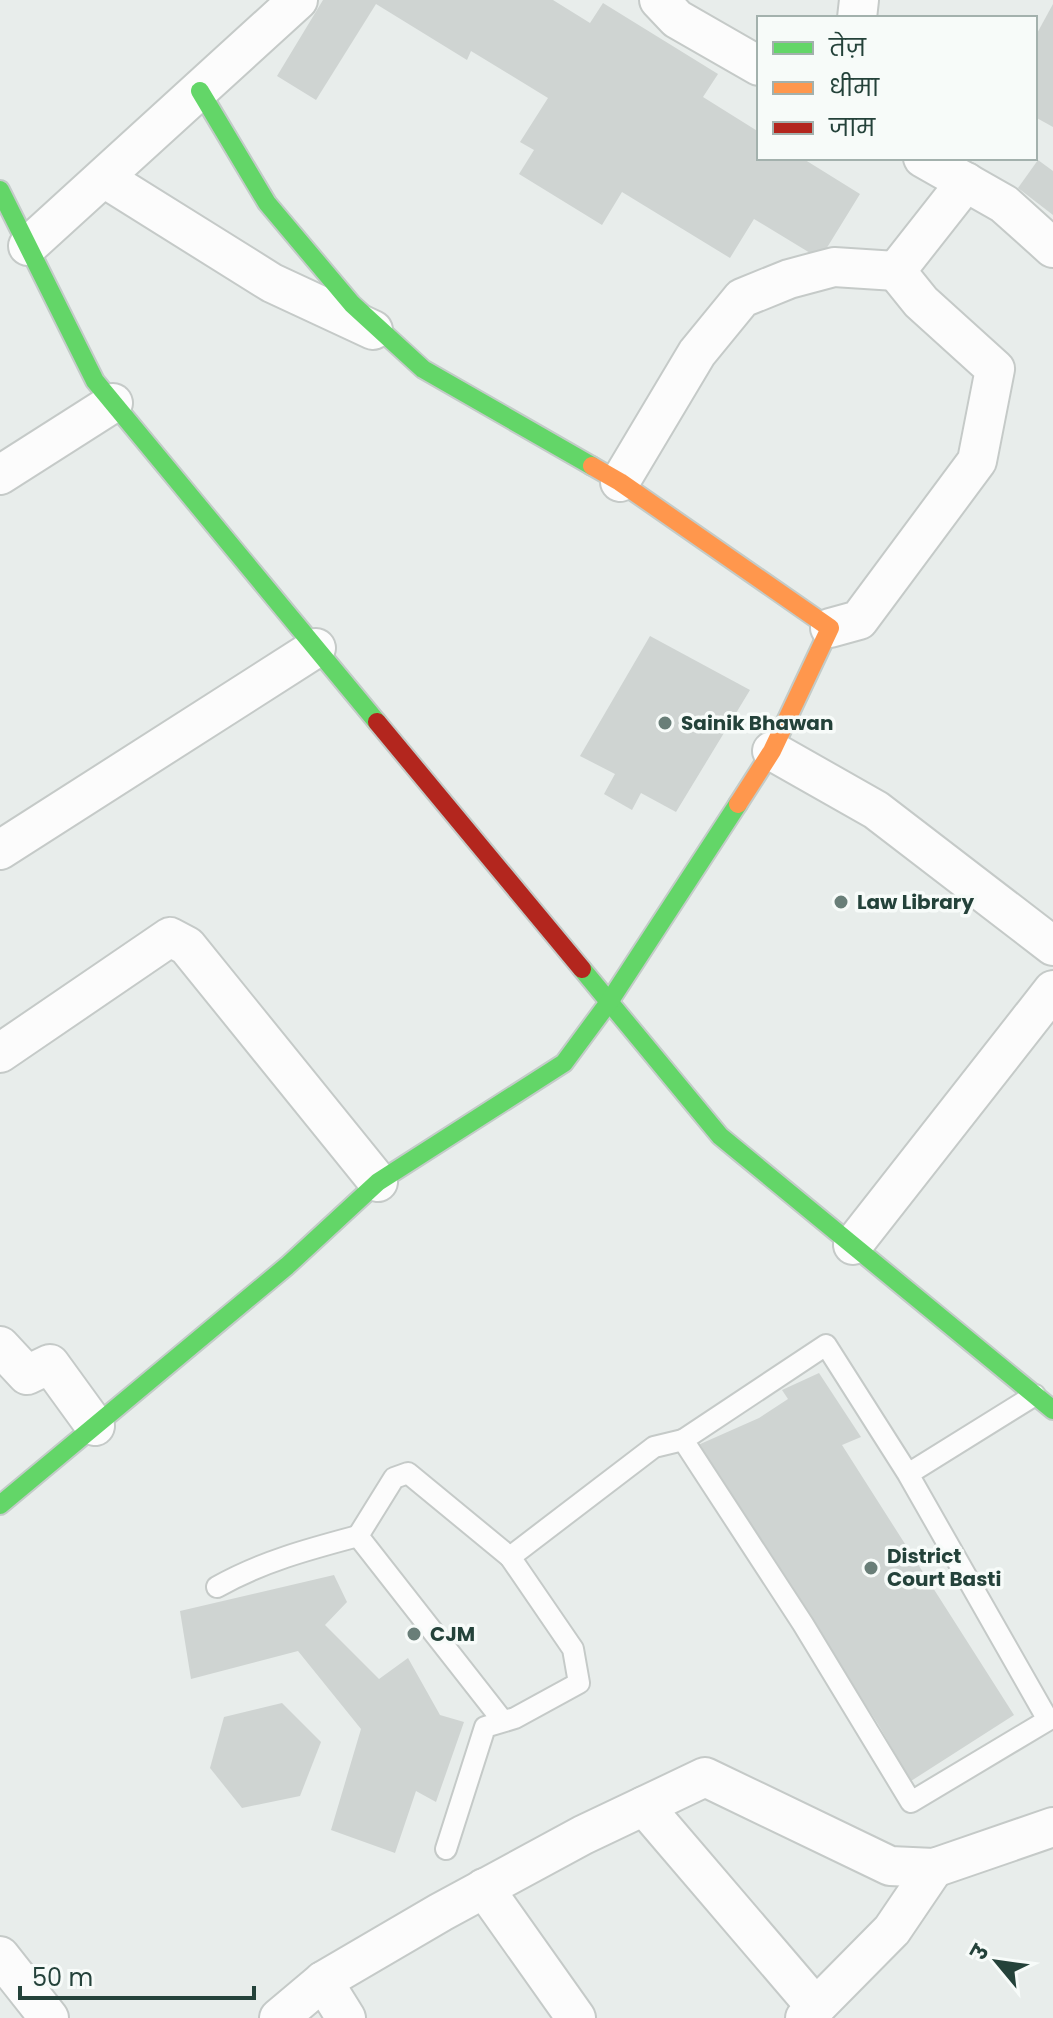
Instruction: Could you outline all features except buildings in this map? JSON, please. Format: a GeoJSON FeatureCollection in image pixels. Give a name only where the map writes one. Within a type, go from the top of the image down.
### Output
{"type":"FeatureCollection","features":[{"type":"Feature","properties":{"kind":"street"},"geometry":{"type":"LineString","coordinates":[[298,0],[104,178],[10,218],[95,381],[720,1136],[1053,1410]]}},
{"type":"Feature","properties":{"kind":"street"},"geometry":{"type":"LineString","coordinates":[[659,0],[677,19],[757,65]]}},
{"type":"Feature","properties":{"kind":"street"},"geometry":{"type":"LineString","coordinates":[[200,91],[267,203],[352,304],[423,369],[620,482],[830,628]]}},
{"type":"Feature","properties":{"kind":"street"},"geometry":{"type":"LineString","coordinates":[[927,160],[1004,204],[1053,248]]}},
{"type":"Feature","properties":{"kind":"street"},"geometry":{"type":"LineString","coordinates":[[104,178],[272,283],[388,337]]}},
{"type":"Feature","properties":{"kind":"street"},"geometry":{"type":"LineString","coordinates":[[896,271],[966,182]]}},
{"type":"Feature","properties":{"kind":"street"},"geometry":{"type":"LineString","coordinates":[[0,1505],[287,1266],[378,1182],[564,1063],[609,1002],[772,751],[830,628],[859,620],[977,461],[995,369],[921,302],[896,271],[834,267],[789,279],[742,298],[697,353],[620,482]]}},
{"type":"Feature","properties":{"kind":"street"},"geometry":{"type":"LineString","coordinates":[[0,475],[113,403]]}},
{"type":"Feature","properties":{"kind":"street"},"geometry":{"type":"LineString","coordinates":[[0,850],[316,648]]}},
{"type":"Feature","properties":{"kind":"street"},"geometry":{"type":"LineString","coordinates":[[772,751],[876,810],[1053,946]]}},
{"type":"Feature","properties":{"kind":"street"},"geometry":{"type":"LineString","coordinates":[[0,1053],[170,937],[187,946],[378,1182]]}},
{"type":"Feature","properties":{"kind":"street"},"geometry":{"type":"LineString","coordinates":[[853,1245],[1053,990]]}},
{"type":"Feature","properties":{"kind":"street"},"geometry":{"type":"LineString","coordinates":[[0,1346],[27,1375],[50,1364],[95,1426]]}},
{"type":"Feature","properties":{"kind":"street"},"geometry":{"type":"LineString","coordinates":[[279,2018],[323,1981],[484,1888],[583,1835],[705,1777],[890,1866],[934,1868],[1053,1827]]}},
{"type":"Feature","properties":{"kind":"street"},"geometry":{"type":"LineString","coordinates":[[644,1806],[811,2013],[892,1930],[934,1868]]}},
{"type":"Feature","properties":{"kind":"street"},"geometry":{"type":"LineString","coordinates":[[484,1888],[576,2018]]}},
{"type":"Feature","properties":{"kind":"street"},"geometry":{"type":"LineString","coordinates":[[0,1956],[49,2018]]}},
{"type":"Feature","properties":{"kind":"street"},"geometry":{"type":"LineString","coordinates":[[323,1981],[346,2018]]}},
{"type":"Feature","properties":{"kind":"lane"},"geometry":{"type":"LineString","coordinates":[[510,1557],[654,1447],[683,1440],[826,1345],[908,1474],[1048,1720],[911,1802],[803,1624],[683,1440]]}},
{"type":"Feature","properties":{"kind":"lane"},"geometry":{"type":"LineString","coordinates":[[908,1474],[1035,1395]]}},
{"type":"Feature","properties":{"kind":"lane"},"geometry":{"type":"LineString","coordinates":[[217,1587],[243,1572],[296,1552],[358,1536],[394,1478],[408,1473],[510,1557],[573,1649],[579,1683],[515,1718],[485,1727],[446,1849]]}},
{"type":"Feature","properties":{"kind":"lane"},"geometry":{"type":"LineString","coordinates":[[358,1536],[503,1721]]}},
{"type":"Feature","properties":{"kind":"traffic: fast"},"geometry":{"type":"LineString","coordinates":[[200,91],[267,203],[352,304],[423,369],[592,466]]}},
{"type":"Feature","properties":{"kind":"traffic: fast"},"geometry":{"type":"LineString","coordinates":[[0,190],[95,381],[377,722]]}},
{"type":"Feature","properties":{"kind":"traffic: fast"},"geometry":{"type":"LineString","coordinates":[[0,1505],[287,1266],[378,1182],[564,1063],[609,1002],[738,804]]}},
{"type":"Feature","properties":{"kind":"traffic: fast"},"geometry":{"type":"LineString","coordinates":[[582,969],[720,1136],[1053,1410]]}},
{"type":"Feature","properties":{"kind":"traffic: slow"},"geometry":{"type":"LineString","coordinates":[[592,466],[620,482],[830,628],[772,751],[738,804]]}},
{"type":"Feature","properties":{"kind":"traffic: jam"},"geometry":{"type":"LineString","coordinates":[[377,722],[582,969]]}},
{"type":"Feature","properties":{"kind":"place","name":"Sainik Bhawan"},"geometry":{"type":"Point","coordinates":[665,723]}},
{"type":"Feature","properties":{"kind":"place","name":"Law Library"},"geometry":{"type":"Point","coordinates":[841,902]}},
{"type":"Feature","properties":{"kind":"place","name":"District Court Basti"},"geometry":{"type":"Point","coordinates":[871,1568]}},
{"type":"Feature","properties":{"kind":"place","name":"CJM"},"geometry":{"type":"Point","coordinates":[414,1634]}}]}
